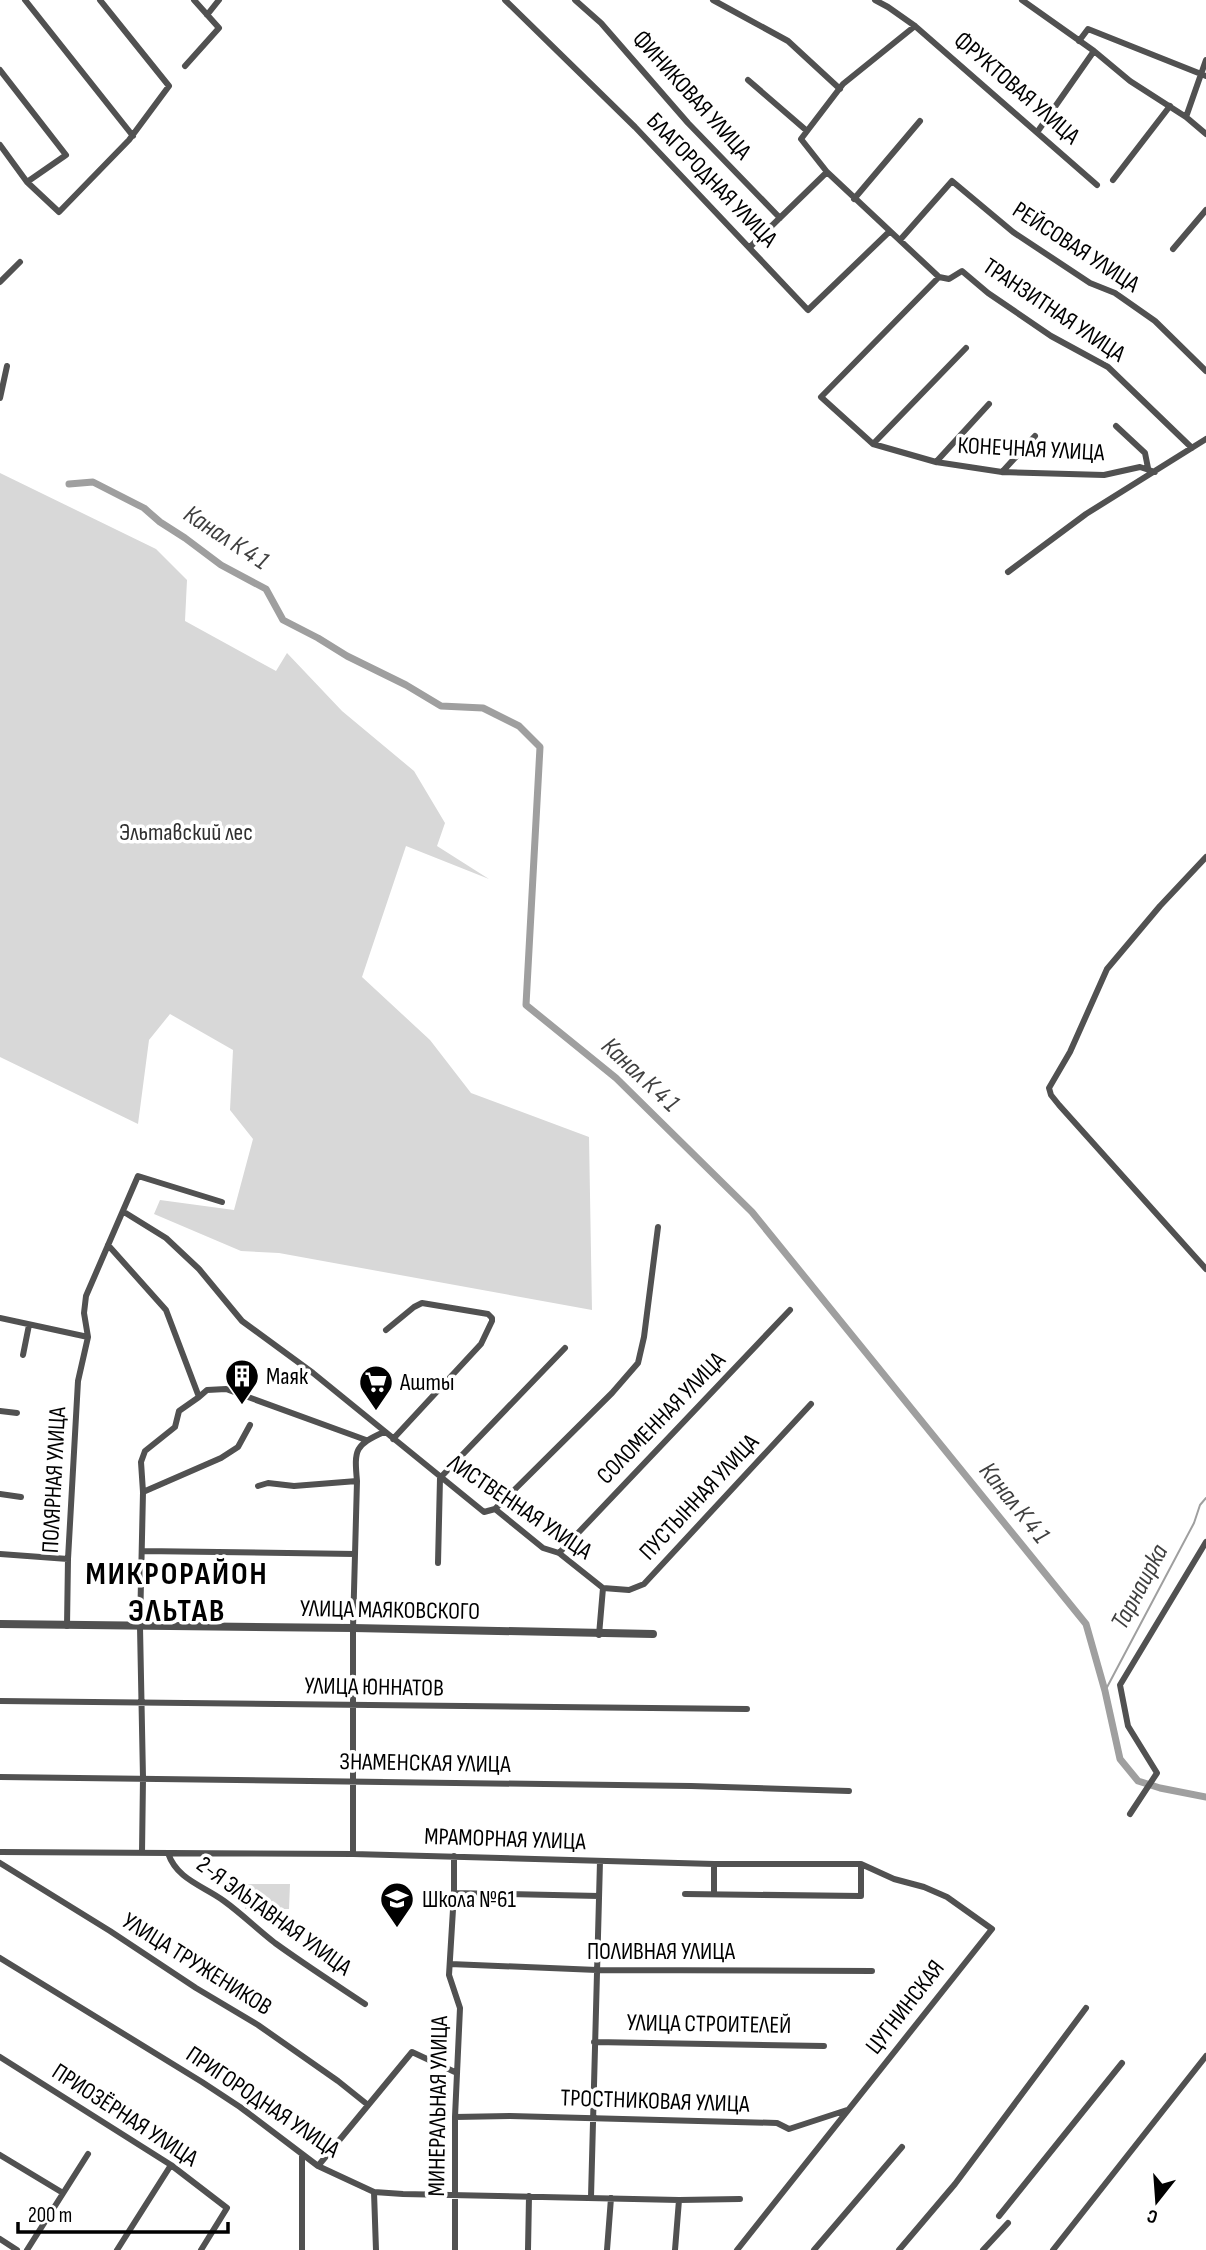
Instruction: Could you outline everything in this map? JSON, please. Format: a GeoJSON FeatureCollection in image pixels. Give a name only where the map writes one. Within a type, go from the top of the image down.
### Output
{"type":"FeatureCollection","features":[{"type":"Feature","properties":{"kind":"street"},"geometry":{"type":"LineString","coordinates":[[25,0],[133,136]]}},
{"type":"Feature","properties":{"kind":"street"},"geometry":{"type":"LineString","coordinates":[[1,148],[27,182],[59,212],[133,136],[169,86],[100,0]]}},
{"type":"Feature","properties":{"kind":"street"},"geometry":{"type":"LineString","coordinates":[[185,66],[219,27],[194,0]]}},
{"type":"Feature","properties":{"kind":"street"},"geometry":{"type":"LineString","coordinates":[[206,15],[219,0]]}},
{"type":"Feature","properties":{"kind":"street","name":"БЛАГОРОДНАЯ УЛИЦА"},"geometry":{"type":"LineString","coordinates":[[505,0],[635,127],[808,310],[890,231]]}},
{"type":"Feature","properties":{"kind":"street","name":"ФИНИКОВАЯ УЛИЦА"},"geometry":{"type":"LineString","coordinates":[[575,0],[601,23],[688,123],[780,218]]}},
{"type":"Feature","properties":{"kind":"street"},"geometry":{"type":"LineString","coordinates":[[713,0],[788,41],[840,89]]}},
{"type":"Feature","properties":{"kind":"street","name":"ФРУКТОВАЯ УЛИЦА"},"geometry":{"type":"LineString","coordinates":[[875,0],[915,26],[1097,185]]}},
{"type":"Feature","properties":{"kind":"street"},"geometry":{"type":"LineString","coordinates":[[888,7],[894,0]]}},
{"type":"Feature","properties":{"kind":"street"},"geometry":{"type":"LineString","coordinates":[[1022,0],[1206,134]]}},
{"type":"Feature","properties":{"kind":"street"},"geometry":{"type":"LineString","coordinates":[[915,26],[844,84],[801,139],[827,172],[939,276]]}},
{"type":"Feature","properties":{"kind":"street"},"geometry":{"type":"LineString","coordinates":[[1079,41],[1088,29],[1204,75]]}},
{"type":"Feature","properties":{"kind":"street"},"geometry":{"type":"LineString","coordinates":[[1038,131],[1094,51]]}},
{"type":"Feature","properties":{"kind":"street"},"geometry":{"type":"LineString","coordinates":[[1186,117],[1204,75],[1206,60]]}},
{"type":"Feature","properties":{"kind":"street"},"geometry":{"type":"LineString","coordinates":[[0,70],[66,155],[27,182]]}},
{"type":"Feature","properties":{"kind":"street"},"geometry":{"type":"LineString","coordinates":[[748,79],[807,131]]}},
{"type":"Feature","properties":{"kind":"street"},"geometry":{"type":"LineString","coordinates":[[1113,180],[1170,106]]}},
{"type":"Feature","properties":{"kind":"street"},"geometry":{"type":"LineString","coordinates":[[855,199],[920,121]]}},
{"type":"Feature","properties":{"kind":"street"},"geometry":{"type":"LineString","coordinates":[[750,247],[827,172]]}},
{"type":"Feature","properties":{"kind":"street","name":"РЕЙСОВАЯ УЛИЦА"},"geometry":{"type":"LineString","coordinates":[[900,240],[952,181],[1013,232],[1090,283],[1115,293],[1156,321],[1206,371]]}},
{"type":"Feature","properties":{"kind":"street"},"geometry":{"type":"LineString","coordinates":[[1173,249],[1206,210]]}},
{"type":"Feature","properties":{"kind":"street"},"geometry":{"type":"LineString","coordinates":[[0,282],[20,262]]}},
{"type":"Feature","properties":{"kind":"street","name":"ТРАНЗИТНАЯ УЛИЦА"},"geometry":{"type":"LineString","coordinates":[[939,276],[949,279],[962,271],[988,293],[1051,336],[1108,367],[1192,448]]}},
{"type":"Feature","properties":{"kind":"street","name":"КОНЕЧНАЯ УЛИЦА"},"geometry":{"type":"LineString","coordinates":[[939,276],[821,397],[873,444],[936,462],[1002,472],[1104,475],[1140,467],[1152,470],[1206,439]]}},
{"type":"Feature","properties":{"kind":"street"},"geometry":{"type":"LineString","coordinates":[[873,444],[966,348]]}},
{"type":"Feature","properties":{"kind":"street"},"geometry":{"type":"LineString","coordinates":[[0,398],[7,366]]}},
{"type":"Feature","properties":{"kind":"street"},"geometry":{"type":"LineString","coordinates":[[936,462],[989,404]]}},
{"type":"Feature","properties":{"kind":"street"},"geometry":{"type":"LineString","coordinates":[[1008,572],[1086,514],[1152,470],[1145,453],[1116,426]]}},
{"type":"Feature","properties":{"kind":"street"},"geometry":{"type":"LineString","coordinates":[[1002,472],[1035,436]]}},
{"type":"Feature","properties":{"kind":"street"},"geometry":{"type":"LineString","coordinates":[[1206,857],[1160,906],[1107,970],[1070,1052],[1049,1088],[1051,1095],[1068,1115],[1206,1269]]}},
{"type":"Feature","properties":{"kind":"street","name":"ПОЛЯРНАЯ УЛИЦА"},"geometry":{"type":"LineString","coordinates":[[67,1626],[78,1381],[88,1337],[84,1314],[86,1296],[138,1177],[222,1202]]}},
{"type":"Feature","properties":{"kind":"street","name":"ЛИСТВЕННАЯ УЛИЦА"},"geometry":{"type":"LineString","coordinates":[[124,1212],[166,1238],[199,1269],[242,1321],[313,1373],[440,1478],[484,1512],[495,1509],[543,1548],[559,1553],[603,1588],[599,1634]]}},
{"type":"Feature","properties":{"kind":"street"},"geometry":{"type":"LineString","coordinates":[[495,1509],[612,1393],[638,1363],[644,1337],[658,1227]]}},
{"type":"Feature","properties":{"kind":"street"},"geometry":{"type":"LineString","coordinates":[[108,1245],[166,1310],[199,1396]]}},
{"type":"Feature","properties":{"kind":"street"},"geometry":{"type":"LineString","coordinates":[[386,1330],[422,1303],[488,1314],[492,1318],[481,1344],[393,1439]]}},
{"type":"Feature","properties":{"kind":"street","name":"СОЛОМЕННАЯ УЛИЦА"},"geometry":{"type":"LineString","coordinates":[[559,1553],[790,1310]]}},
{"type":"Feature","properties":{"kind":"street"},"geometry":{"type":"LineString","coordinates":[[0,1318],[88,1337]]}},
{"type":"Feature","properties":{"kind":"street"},"geometry":{"type":"LineString","coordinates":[[23,1356],[29,1325]]}},
{"type":"Feature","properties":{"kind":"street"},"geometry":{"type":"LineString","coordinates":[[438,1563],[440,1478],[565,1348]]}},
{"type":"Feature","properties":{"kind":"street"},"geometry":{"type":"LineString","coordinates":[[142,1853],[141,1462],[145,1451],[175,1427],[179,1411],[207,1390],[226,1389],[366,1440]]}},
{"type":"Feature","properties":{"kind":"street","name":"ПУСТЫННАЯ УЛИЦА"},"geometry":{"type":"LineString","coordinates":[[603,1588],[629,1590],[644,1584],[811,1404]]}},
{"type":"Feature","properties":{"kind":"street"},"geometry":{"type":"LineString","coordinates":[[0,1411],[17,1413]]}},
{"type":"Feature","properties":{"kind":"street"},"geometry":{"type":"LineString","coordinates":[[143,1492],[221,1458],[238,1447],[250,1425]]}},
{"type":"Feature","properties":{"kind":"street"},"geometry":{"type":"LineString","coordinates":[[353,1854],[353,1628],[357,1454],[359,1446],[366,1440],[384,1432]]}},
{"type":"Feature","properties":{"kind":"street"},"geometry":{"type":"LineString","coordinates":[[258,1486],[268,1483],[294,1486],[357,1481]]}},
{"type":"Feature","properties":{"kind":"street"},"geometry":{"type":"LineString","coordinates":[[0,1494],[21,1497]]}},
{"type":"Feature","properties":{"kind":"street"},"geometry":{"type":"LineString","coordinates":[[1130,1814],[1157,1773],[1128,1726],[1121,1685],[1206,1542]]}},
{"type":"Feature","properties":{"kind":"street"},"geometry":{"type":"LineString","coordinates":[[142,1551],[355,1554]]}},
{"type":"Feature","properties":{"kind":"street"},"geometry":{"type":"LineString","coordinates":[[0,1555],[68,1559]]}},
{"type":"Feature","properties":{"kind":"street","name":"УЛИЦА МАЯКОВСКОГО"},"geometry":{"type":"LineString","coordinates":[[0,1624],[653,1634]]}},
{"type":"Feature","properties":{"kind":"street","name":"УЛИЦА ЮННАТОВ"},"geometry":{"type":"LineString","coordinates":[[0,1701],[747,1709]]}},
{"type":"Feature","properties":{"kind":"street","name":"ЗНАМЕНСКАЯ УЛИЦА"},"geometry":{"type":"LineString","coordinates":[[0,1777],[691,1786],[849,1791]]}},
{"type":"Feature","properties":{"kind":"street","name":"МРАМОРНАЯ УЛИЦА"},"geometry":{"type":"LineString","coordinates":[[0,1852],[353,1854],[714,1864],[861,1864],[894,1879],[925,1887],[947,1898],[992,1929]]}},
{"type":"Feature","properties":{"kind":"street","name":"2-Я ЭЛЬТАВНАЯ УЛИЦА"},"geometry":{"type":"LineString","coordinates":[[168,1853],[179,1872],[196,1886],[221,1899],[275,1943],[365,2004]]}},
{"type":"Feature","properties":{"kind":"street","name":"МИНЕРАЛЬНАЯ УЛИЦА"},"geometry":{"type":"LineString","coordinates":[[454,1856],[449,1975],[460,2008],[455,2117],[455,2250]]}},
{"type":"Feature","properties":{"kind":"street"},"geometry":{"type":"LineString","coordinates":[[591,2197],[600,1861]]}},
{"type":"Feature","properties":{"kind":"street","name":"УЛИЦА ТРУЖЕНИКОВ"},"geometry":{"type":"LineString","coordinates":[[0,1863],[258,2025],[368,2105]]}},
{"type":"Feature","properties":{"kind":"street"},"geometry":{"type":"LineString","coordinates":[[714,1864],[714,1894]]}},
{"type":"Feature","properties":{"kind":"street"},"geometry":{"type":"LineString","coordinates":[[685,1894],[861,1896],[861,1864]]}},
{"type":"Feature","properties":{"kind":"street"},"geometry":{"type":"LineString","coordinates":[[454,1893],[599,1896]]}},
{"type":"Feature","properties":{"kind":"street","name":"ЦУГНИНСКАЯ"},"geometry":{"type":"LineString","coordinates":[[737,2250],[992,1929]]}},
{"type":"Feature","properties":{"kind":"street","name":"ПРИГОРОДНАЯ УЛИЦА"},"geometry":{"type":"LineString","coordinates":[[0,1958],[211,2088],[318,2166],[374,2192],[678,2200],[740,2199]]}},
{"type":"Feature","properties":{"kind":"street","name":"ПОЛИВНАЯ УЛИЦА"},"geometry":{"type":"LineString","coordinates":[[450,1964],[597,1970],[872,1971]]}},
{"type":"Feature","properties":{"kind":"street"},"geometry":{"type":"LineString","coordinates":[[899,2250],[955,2184],[1086,2008]]}},
{"type":"Feature","properties":{"kind":"street","name":"УЛИЦА СТРОИТЕЛЕЙ"},"geometry":{"type":"LineString","coordinates":[[594,2042],[824,2046]]}},
{"type":"Feature","properties":{"kind":"street"},"geometry":{"type":"LineString","coordinates":[[318,2166],[412,2052],[457,2073]]}},
{"type":"Feature","properties":{"kind":"street"},"geometry":{"type":"LineString","coordinates":[[1053,2250],[1206,2056]]}},
{"type":"Feature","properties":{"kind":"street","name":"ПРИОЗЁРНАЯ УЛИЦА"},"geometry":{"type":"LineString","coordinates":[[0,2057],[171,2165],[227,2207],[201,2250]]}},
{"type":"Feature","properties":{"kind":"street"},"geometry":{"type":"LineString","coordinates":[[999,2216],[1122,2063]]}},
{"type":"Feature","properties":{"kind":"street","name":"ТРОСТНИКОВАЯ УЛИЦА"},"geometry":{"type":"LineString","coordinates":[[455,2117],[777,2123],[789,2129],[849,2109]]}},
{"type":"Feature","properties":{"kind":"street"},"geometry":{"type":"LineString","coordinates":[[814,2250],[902,2147]]}},
{"type":"Feature","properties":{"kind":"street"},"geometry":{"type":"LineString","coordinates":[[27,2250],[88,2154]]}},
{"type":"Feature","properties":{"kind":"street"},"geometry":{"type":"LineString","coordinates":[[0,2155],[63,2193]]}},
{"type":"Feature","properties":{"kind":"street"},"geometry":{"type":"LineString","coordinates":[[302,2250],[303,2156]]}},
{"type":"Feature","properties":{"kind":"street"},"geometry":{"type":"LineString","coordinates":[[117,2250],[171,2165]]}},
{"type":"Feature","properties":{"kind":"street"},"geometry":{"type":"LineString","coordinates":[[374,2192],[376,2250]]}},
{"type":"Feature","properties":{"kind":"street"},"geometry":{"type":"LineString","coordinates":[[528,2250],[529,2196]]}},
{"type":"Feature","properties":{"kind":"street"},"geometry":{"type":"LineString","coordinates":[[607,2250],[611,2198]]}},
{"type":"Feature","properties":{"kind":"street"},"geometry":{"type":"LineString","coordinates":[[675,2250],[678,2200]]}},
{"type":"Feature","properties":{"kind":"street"},"geometry":{"type":"LineString","coordinates":[[983,2250],[1009,2223]]}},
{"type":"Feature","properties":{"kind":"street"},"geometry":{"type":"LineString","coordinates":[[0,2239],[17,2250]]}},
{"type":"Feature","properties":{"kind":"green space","name":"Эльтавский лес"},"geometry":{"type":"Polygon","coordinates":[[[0,473],[156,549],[187,580],[185,621],[276,671],[287,653],[342,711],[414,771],[445,823],[437,846],[489,879],[406,846],[362,977],[430,1040],[471,1093],[589,1137],[592,1310],[279,1253],[241,1251],[154,1214],[160,1200],[234,1210],[253,1139],[230,1110],[233,1050],[170,1014],[149,1040],[138,1124],[0,1057],[0,473]]]}},
{"type":"Feature","properties":{"kind":"green space"},"geometry":{"type":"Polygon","coordinates":[[[245,1884],[290,1884],[289,1909],[245,1909],[245,1884]]]}},
{"type":"Feature","properties":{"kind":"waterway","name":"Канал К 4 1"},"geometry":{"type":"LineString","coordinates":[[69,484],[93,482],[144,508],[221,565],[266,589],[283,620],[441,706],[483,708],[519,726],[540,747],[526,1005],[616,1078],[752,1212],[1086,1624],[1120,1759],[1138,1781],[1206,1797]]}},
{"type":"Feature","properties":{"kind":"waterway","name":"Тарнаирка"},"geometry":{"type":"LineString","coordinates":[[1105,1691],[1206,1498]]}},
{"type":"Feature","properties":{"kind":"place","name":"Маяк"},"geometry":{"type":"Point","coordinates":[242,1406]}},
{"type":"Feature","properties":{"kind":"place","name":"Ашты"},"geometry":{"type":"Point","coordinates":[376,1412]}},
{"type":"Feature","properties":{"kind":"place","name":"Школа №61"},"geometry":{"type":"Point","coordinates":[397,1929]}},
{"type":"Feature","properties":{"kind":"district","name":"МИКРОРАЙОН ЭЛЬТАВ"},"geometry":{"type":"Point","coordinates":[177,1592]}}]}
